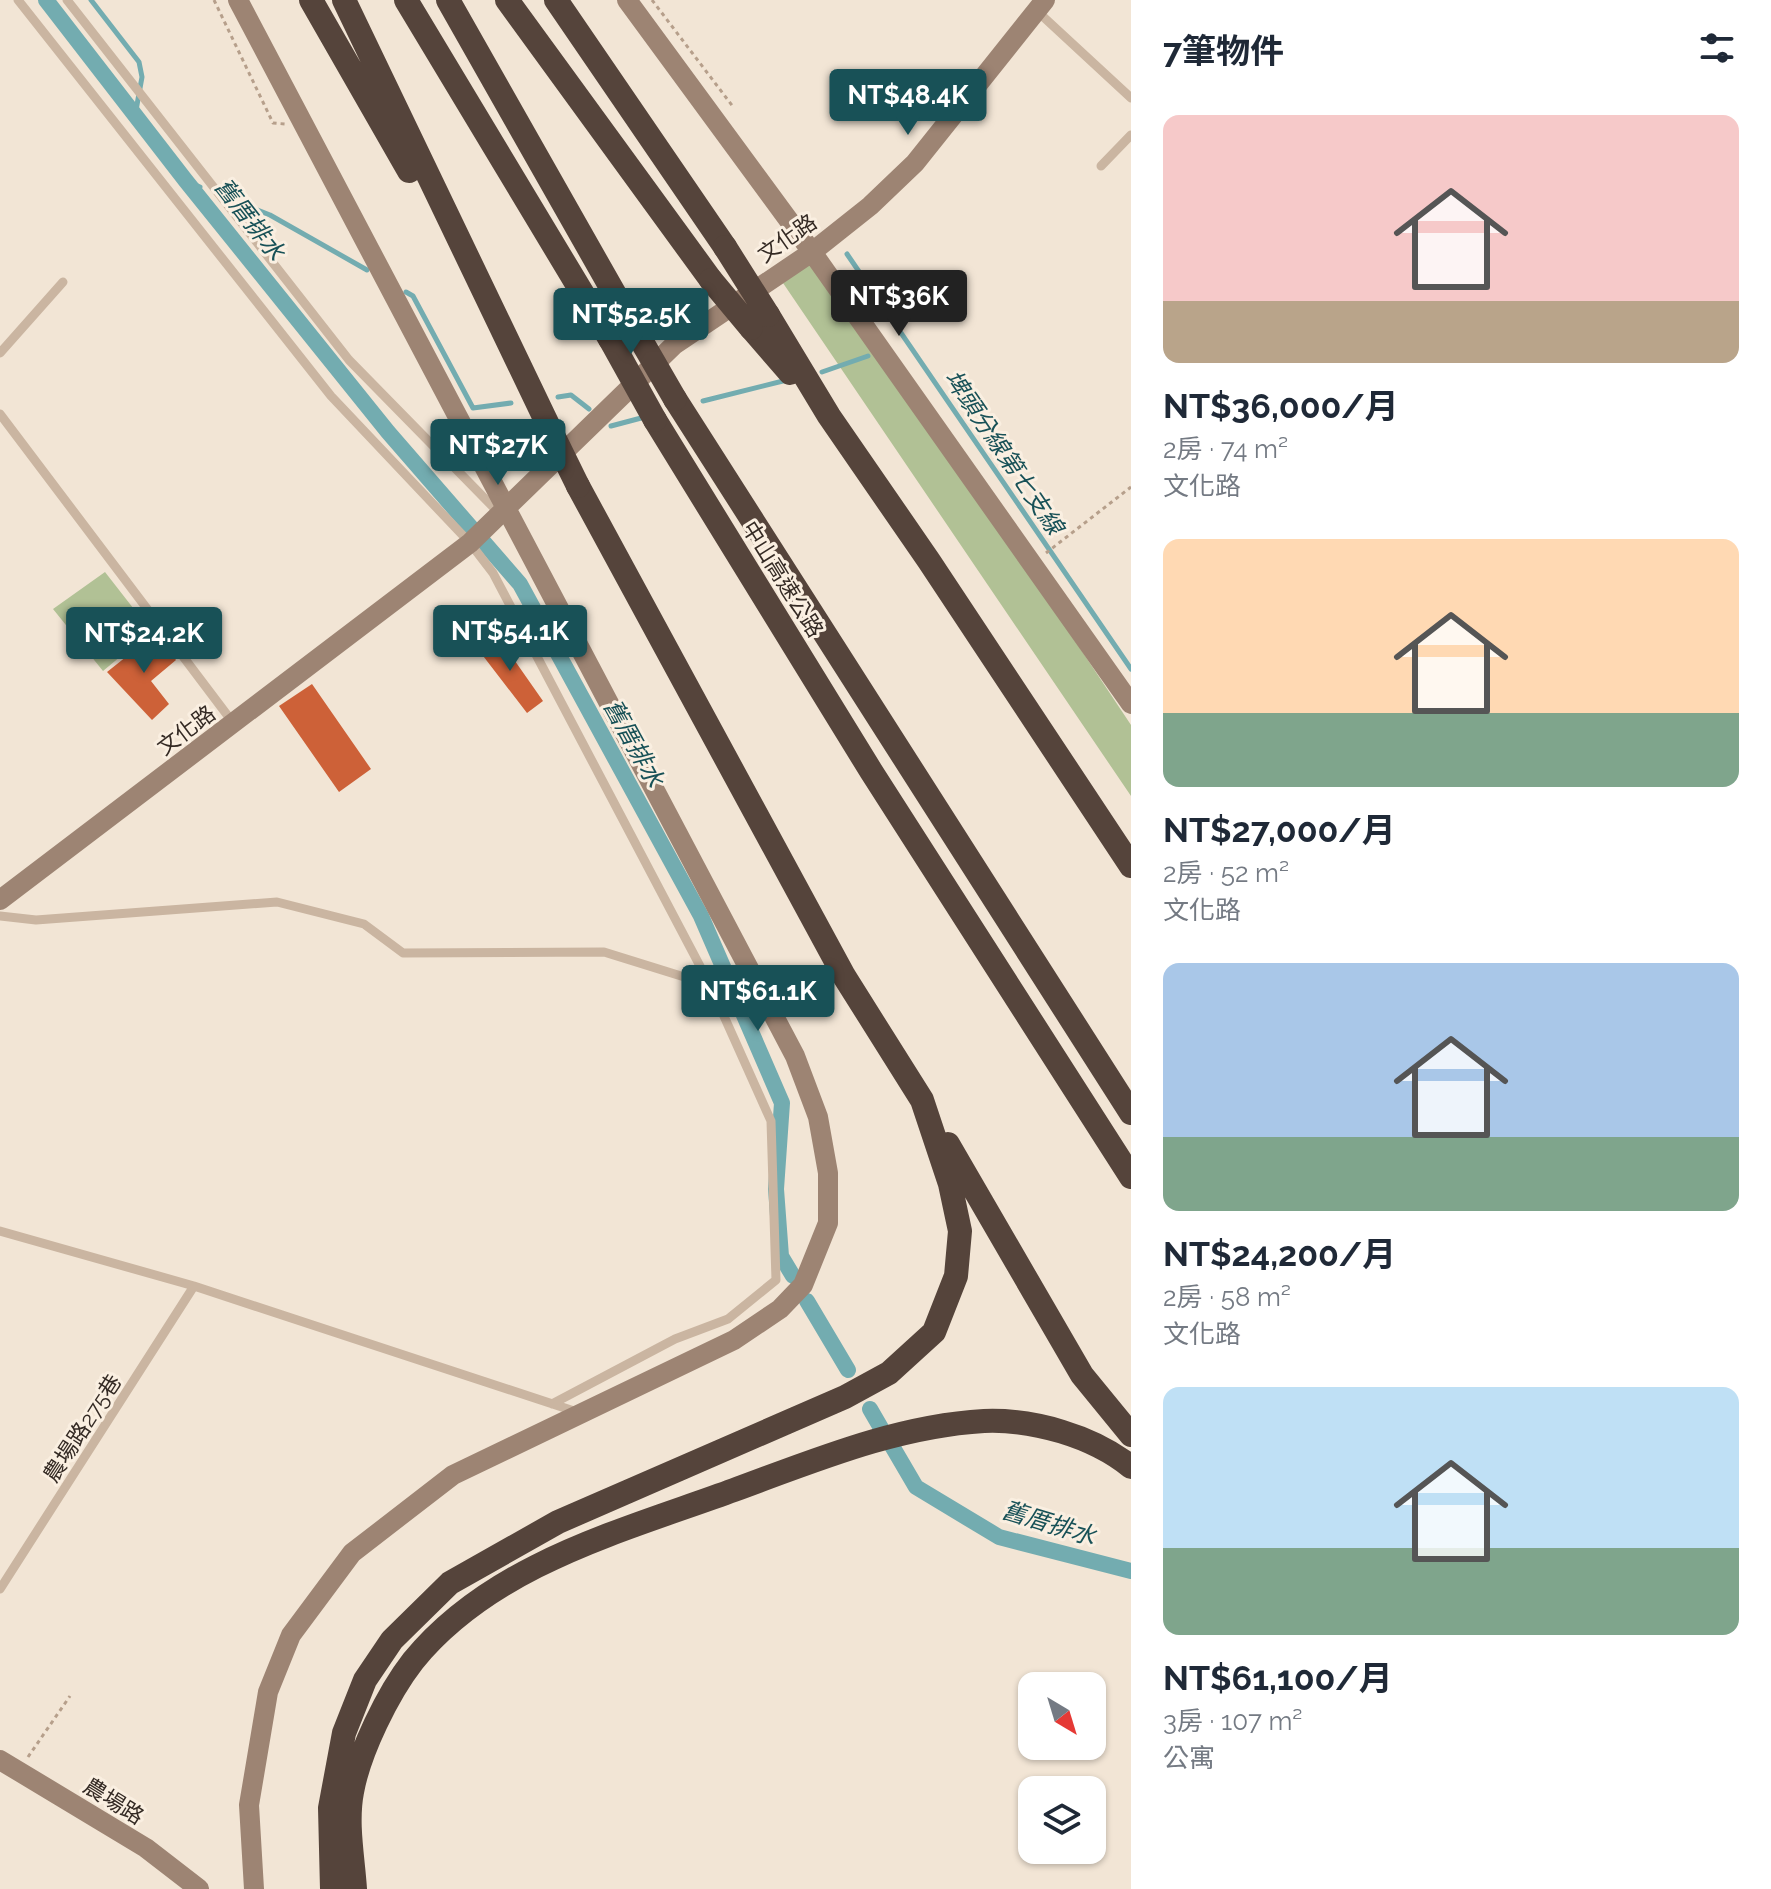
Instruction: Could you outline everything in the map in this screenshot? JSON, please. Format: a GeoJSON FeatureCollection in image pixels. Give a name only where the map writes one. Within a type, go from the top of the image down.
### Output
{"type":"FeatureCollection","features":[{"type":"Feature","properties":{"kind":"highway"},"geometry":{"type":"LineString","coordinates":[[311,0],[501,333]]}},
{"type":"Feature","properties":{"kind":"highway"},"geometry":{"type":"LineString","coordinates":[[344,0],[501,333],[578,486],[844,976],[922,1100],[1082,1375],[1131,1435]]}},
{"type":"Feature","properties":{"kind":"highway","name":"中山高速公路"},"geometry":{"type":"LineString","coordinates":[[406,0],[610,339],[655,420],[871,771],[1131,1177]]}},
{"type":"Feature","properties":{"kind":"highway","name":"中山高速公路"},"geometry":{"type":"LineString","coordinates":[[448,0],[675,399],[1131,1113]]}},
{"type":"Feature","properties":{"kind":"highway"},"geometry":{"type":"LineString","coordinates":[[507,0],[711,280],[760,321]]}},
{"type":"Feature","properties":{"kind":"highway"},"geometry":{"type":"LineString","coordinates":[[556,0],[725,247],[760,321],[929,561],[1131,866]]}},
{"type":"Feature","properties":{"kind":"highway"},"geometry":{"type":"LineString","coordinates":[[332,1889],[330,1808],[344,1733],[365,1680],[392,1640],[450,1583],[558,1522],[845,1397],[889,1373],[934,1332],[956,1276],[960,1231],[950,1184],[922,1100]]}},
{"type":"Feature","properties":{"kind":"highway"},"geometry":{"type":"LineString","coordinates":[[355,1889],[352,1792],[392,1692],[413,1661],[458,1617],[510,1581],[569,1550],[915,1428],[987,1421],[1048,1427],[1117,1456],[1131,1467]]}},
{"type":"Feature","properties":{"kind":"street"},"geometry":{"type":"LineString","coordinates":[[238,0],[500,515],[795,1056],[818,1117],[828,1173],[828,1223],[803,1285],[780,1309],[734,1340],[453,1475],[352,1553],[291,1635],[268,1692],[249,1805],[254,1889]]}},
{"type":"Feature","properties":{"kind":"street"},"geometry":{"type":"LineString","coordinates":[[627,0],[812,252],[1131,704]]}},
{"type":"Feature","properties":{"kind":"street","name":"文化路"},"geometry":{"type":"LineString","coordinates":[[0,900],[472,540],[674,345],[812,252],[870,206],[915,163],[1041,5]]}},
{"type":"Feature","properties":{"kind":"street","name":"農場路"},"geometry":{"type":"LineString","coordinates":[[0,1760],[146,1848],[199,1889]]}},
{"type":"Feature","properties":{"kind":"lane"},"geometry":{"type":"LineString","coordinates":[[18,0],[331,396],[472,540],[493,573],[710,985],[771,1121],[776,1280],[728,1319],[675,1339],[552,1404]]}},
{"type":"Feature","properties":{"kind":"lane"},"geometry":{"type":"LineString","coordinates":[[67,0],[349,360],[500,515]]}},
{"type":"Feature","properties":{"kind":"lane"},"geometry":{"type":"LineString","coordinates":[[1041,5],[1131,98]]}},
{"type":"Feature","properties":{"kind":"lane"},"geometry":{"type":"LineString","coordinates":[[1101,166],[1131,135]]}},
{"type":"Feature","properties":{"kind":"lane"},"geometry":{"type":"LineString","coordinates":[[0,353],[63,282]]}},
{"type":"Feature","properties":{"kind":"lane"},"geometry":{"type":"LineString","coordinates":[[0,414],[234,724]]}},
{"type":"Feature","properties":{"kind":"lane"},"geometry":{"type":"LineString","coordinates":[[0,916],[36,920],[277,902],[364,924],[403,953],[604,952],[710,985]]}},
{"type":"Feature","properties":{"kind":"lane"},"geometry":{"type":"LineString","coordinates":[[0,1231],[194,1286],[583,1414]]}},
{"type":"Feature","properties":{"kind":"lane","name":"農場路275巷"},"geometry":{"type":"LineString","coordinates":[[0,1589],[194,1286]]}},
{"type":"Feature","properties":{"kind":"path"},"geometry":{"type":"LineString","coordinates":[[214,0],[273,123],[304,126]]}},
{"type":"Feature","properties":{"kind":"path"},"geometry":{"type":"LineString","coordinates":[[652,0],[734,108]]}},
{"type":"Feature","properties":{"kind":"path"},"geometry":{"type":"LineString","coordinates":[[1043,555],[1131,487]]}},
{"type":"Feature","properties":{"kind":"path"},"geometry":{"type":"LineString","coordinates":[[19,1770],[70,1696]]}},
{"type":"Feature","properties":{"kind":"green space"},"geometry":{"type":"Polygon","coordinates":[[[810,263],[1010,543],[1131,725],[1131,796],[783,283],[810,263]]]}},
{"type":"Feature","properties":{"kind":"green space"},"geometry":{"type":"Polygon","coordinates":[[[105,572],[151,631],[103,671],[53,609],[105,572]]]}},
{"type":"Feature","properties":{"kind":"building"},"geometry":{"type":"Polygon","coordinates":[[[156,633],[176,660],[151,681],[169,704],[152,720],[107,672],[156,633]]]}},
{"type":"Feature","properties":{"kind":"building"},"geometry":{"type":"Polygon","coordinates":[[[496,634],[543,701],[527,713],[477,648],[496,634]]]}},
{"type":"Feature","properties":{"kind":"building"},"geometry":{"type":"Polygon","coordinates":[[[312,684],[371,769],[339,792],[279,706],[312,684]]]}},
{"type":"Feature","properties":{"kind":"waterway","name":"舊厝排水"},"geometry":{"type":"LineString","coordinates":[[46,0],[186,181],[388,432],[520,584],[701,916],[782,1103],[776,1189],[781,1256],[793,1276]]}},
{"type":"Feature","properties":{"kind":"waterway"},"geometry":{"type":"LineString","coordinates":[[91,0],[139,62],[142,77],[135,116]]}},
{"type":"Feature","properties":{"kind":"waterway","name":"舊厝排水"},"geometry":{"type":"LineString","coordinates":[[186,181],[200,187]]}},
{"type":"Feature","properties":{"kind":"waterway"},"geometry":{"type":"LineString","coordinates":[[240,203],[270,215],[367,270]]}},
{"type":"Feature","properties":{"kind":"waterway","name":"埤頭分線第七支線"},"geometry":{"type":"LineString","coordinates":[[847,254],[1131,669]]}},
{"type":"Feature","properties":{"kind":"waterway"},"geometry":{"type":"LineString","coordinates":[[406,292],[413,296],[473,408],[511,403]]}},
{"type":"Feature","properties":{"kind":"waterway"},"geometry":{"type":"LineString","coordinates":[[822,372],[868,356]]}},
{"type":"Feature","properties":{"kind":"waterway"},"geometry":{"type":"LineString","coordinates":[[703,401],[787,380]]}},
{"type":"Feature","properties":{"kind":"waterway"},"geometry":{"type":"LineString","coordinates":[[558,397],[571,395],[589,409]]}},
{"type":"Feature","properties":{"kind":"waterway"},"geometry":{"type":"LineString","coordinates":[[611,426],[645,417]]}},
{"type":"Feature","properties":{"kind":"waterway","name":"舊厝排水"},"geometry":{"type":"LineString","coordinates":[[807,1301],[848,1370]]}},
{"type":"Feature","properties":{"kind":"waterway","name":"舊厝排水"},"geometry":{"type":"LineString","coordinates":[[870,1409],[881,1428]]}},
{"type":"Feature","properties":{"kind":"waterway","name":"舊厝排水"},"geometry":{"type":"LineString","coordinates":[[892,1446],[916,1487],[999,1537],[1131,1571]]}}]}
